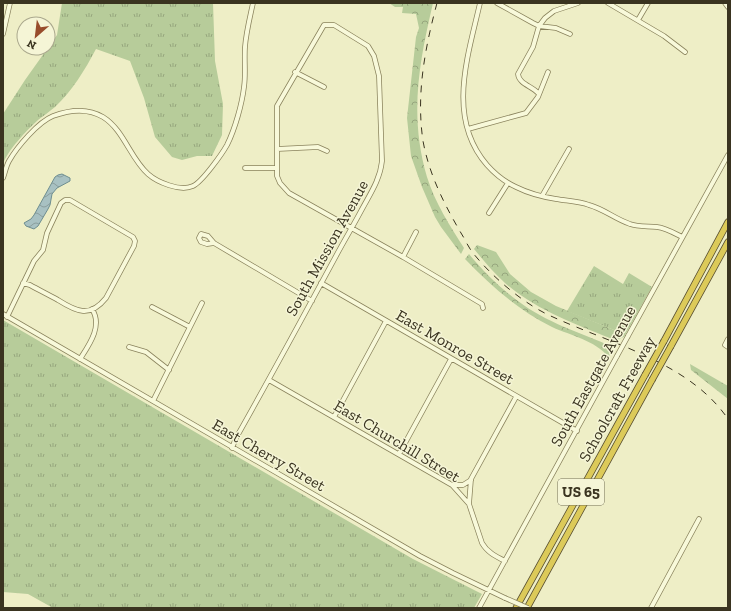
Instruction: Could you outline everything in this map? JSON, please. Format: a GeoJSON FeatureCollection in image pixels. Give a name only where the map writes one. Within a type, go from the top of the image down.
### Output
{"type":"FeatureCollection","features":[{"type":"Feature","properties":{"kind":"highway","name":"Schoolcraft Freeway"},"geometry":{"type":"LineString","coordinates":[[516,608],[728,222]]}},
{"type":"Feature","properties":{"kind":"highway","name":"Schoolcraft Freeway"},"geometry":{"type":"LineString","coordinates":[[527,608],[728,242]]}},
{"type":"Feature","properties":{"kind":"street"},"geometry":{"type":"LineString","coordinates":[[3,34],[10,3]]}},
{"type":"Feature","properties":{"kind":"street"},"geometry":{"type":"LineString","coordinates":[[3,178],[9,162],[24,141],[39,125],[48,118],[57,114],[79,111],[92,112],[103,118],[114,127],[147,173],[171,186],[182,188],[193,186],[204,176],[217,160],[227,145],[234,130],[244,87],[245,46],[253,3]]}},
{"type":"Feature","properties":{"kind":"street"},"geometry":{"type":"LineString","coordinates":[[480,3],[463,85],[463,102],[468,129],[474,146],[493,171],[508,183],[525,191],[542,196],[585,203],[599,208],[630,225],[664,229],[682,237]]}},
{"type":"Feature","properties":{"kind":"street"},"geometry":{"type":"LineString","coordinates":[[497,3],[540,26],[556,28],[570,34]]}},
{"type":"Feature","properties":{"kind":"street"},"geometry":{"type":"LineString","coordinates":[[538,93],[521,81],[518,78],[518,74],[533,47],[540,26],[545,18],[554,12],[578,3]]}},
{"type":"Feature","properties":{"kind":"street"},"geometry":{"type":"LineString","coordinates":[[608,3],[664,36],[685,52]]}},
{"type":"Feature","properties":{"kind":"street"},"geometry":{"type":"LineString","coordinates":[[638,20],[648,3]]}},
{"type":"Feature","properties":{"kind":"street"},"geometry":{"type":"LineString","coordinates":[[725,3],[728,7]]}},
{"type":"Feature","properties":{"kind":"street","name":"South Mission Avenue"},"geometry":{"type":"LineString","coordinates":[[232,448],[378,180],[382,161],[379,76],[374,56],[368,46],[334,25],[324,25],[296,72]]}},
{"type":"Feature","properties":{"kind":"street"},"geometry":{"type":"LineString","coordinates":[[324,87],[296,72],[277,106],[277,176],[280,183],[289,193],[403,257],[482,304],[483,308]]}},
{"type":"Feature","properties":{"kind":"street"},"geometry":{"type":"LineString","coordinates":[[468,129],[526,113],[538,96],[548,72]]}},
{"type":"Feature","properties":{"kind":"street"},"geometry":{"type":"LineString","coordinates":[[277,149],[318,147],[327,151]]}},
{"type":"Feature","properties":{"kind":"street"},"geometry":{"type":"LineString","coordinates":[[542,196],[569,149]]}},
{"type":"Feature","properties":{"kind":"street","name":"South Eastgate Avenue"},"geometry":{"type":"LineString","coordinates":[[479,608],[728,155]]}},
{"type":"Feature","properties":{"kind":"street"},"geometry":{"type":"LineString","coordinates":[[245,168],[277,168]]}},
{"type":"Feature","properties":{"kind":"street"},"geometry":{"type":"LineString","coordinates":[[489,213],[508,183]]}},
{"type":"Feature","properties":{"kind":"street"},"geometry":{"type":"LineString","coordinates":[[5,316],[34,261],[43,250],[47,233],[61,203],[65,200],[70,200],[133,237],[135,241],[134,246],[106,298],[100,305],[86,312],[75,310],[30,285],[23,283]]}},
{"type":"Feature","properties":{"kind":"street"},"geometry":{"type":"LineString","coordinates":[[403,257],[416,232]]}},
{"type":"Feature","properties":{"kind":"street"},"geometry":{"type":"LineString","coordinates":[[214,243],[312,300]]}},
{"type":"Feature","properties":{"kind":"street","name":"East Monroe Street"},"geometry":{"type":"LineString","coordinates":[[321,283],[577,431]]}},
{"type":"Feature","properties":{"kind":"street"},"geometry":{"type":"LineString","coordinates":[[153,401],[202,303]]}},
{"type":"Feature","properties":{"kind":"street"},"geometry":{"type":"LineString","coordinates":[[152,307],[190,327]]}},
{"type":"Feature","properties":{"kind":"street"},"geometry":{"type":"LineString","coordinates":[[80,359],[95,332],[95,314],[92,309]]}},
{"type":"Feature","properties":{"kind":"street","name":"East Cherry Street"},"geometry":{"type":"LineString","coordinates":[[5,316],[420,556],[527,608]]}},
{"type":"Feature","properties":{"kind":"street"},"geometry":{"type":"LineString","coordinates":[[334,417],[386,321]]}},
{"type":"Feature","properties":{"kind":"street"},"geometry":{"type":"LineString","coordinates":[[726,346],[728,339]]}},
{"type":"Feature","properties":{"kind":"street"},"geometry":{"type":"LineString","coordinates":[[129,347],[146,352],[169,370]]}},
{"type":"Feature","properties":{"kind":"street"},"geometry":{"type":"LineString","coordinates":[[399,454],[451,359]]}},
{"type":"Feature","properties":{"kind":"street","name":"East Churchill Street"},"geometry":{"type":"LineString","coordinates":[[269,380],[452,485],[469,504],[485,548],[495,556],[505,561]]}},
{"type":"Feature","properties":{"kind":"street"},"geometry":{"type":"LineString","coordinates":[[469,504],[471,479],[516,397]]}},
{"type":"Feature","properties":{"kind":"street"},"geometry":{"type":"LineString","coordinates":[[452,485],[462,485],[471,479]]}},
{"type":"Feature","properties":{"kind":"street"},"geometry":{"type":"LineString","coordinates":[[651,608],[700,519]]}},
{"type":"Feature","properties":{"kind":"green space"},"geometry":{"type":"Polygon","coordinates":[[[62,3],[213,3],[215,61],[223,104],[222,135],[212,156],[197,156],[182,160],[172,157],[155,137],[144,98],[130,61],[96,49],[73,87],[55,107],[38,120],[23,135],[13,147],[3,164],[3,114],[42,56],[56,56],[57,35],[62,3]]]}},
{"type":"Feature","properties":{"kind":"green space"},"geometry":{"type":"Polygon","coordinates":[[[389,3],[433,3],[420,68],[417,111],[418,133],[430,187],[443,214],[464,248],[461,254],[435,217],[411,156],[407,118],[416,37],[419,28],[416,14],[402,13],[403,7],[395,7],[389,3]]]}},
{"type":"Feature","properties":{"kind":"green space"},"geometry":{"type":"Polygon","coordinates":[[[477,245],[496,252],[510,274],[531,292],[556,306],[619,332],[621,338],[617,341],[573,323],[544,309],[517,293],[493,271],[474,249],[477,245]]]}},
{"type":"Feature","properties":{"kind":"green space"},"geometry":{"type":"Polygon","coordinates":[[[469,254],[498,285],[529,308],[551,321],[613,347],[609,357],[590,342],[552,327],[516,305],[485,279],[465,259],[469,254]]]}},
{"type":"Feature","properties":{"kind":"green space"},"geometry":{"type":"Polygon","coordinates":[[[594,266],[623,284],[629,273],[652,287],[624,337],[621,338],[619,332],[567,311],[594,266]]]}},
{"type":"Feature","properties":{"kind":"green space"},"geometry":{"type":"Polygon","coordinates":[[[3,320],[413,559],[482,594],[474,608],[53,608],[28,594],[3,592],[3,320]]]}},
{"type":"Feature","properties":{"kind":"green space"},"geometry":{"type":"Polygon","coordinates":[[[690,364],[728,386],[728,399],[691,370],[690,364]]]}},
{"type":"Feature","properties":{"kind":"water"},"geometry":{"type":"Polygon","coordinates":[[[62,174],[70,178],[70,181],[57,188],[52,194],[50,205],[38,226],[34,229],[26,226],[24,223],[31,219],[34,215],[55,177],[62,174]]]}},
{"type":"Feature","properties":{"kind":"railway"},"geometry":{"type":"LineString","coordinates":[[437,3],[425,54],[421,89],[421,123],[423,141],[433,177],[449,211],[471,251],[499,281],[520,298],[542,312],[624,346],[671,369],[693,383],[712,400],[728,419]]}}]}
